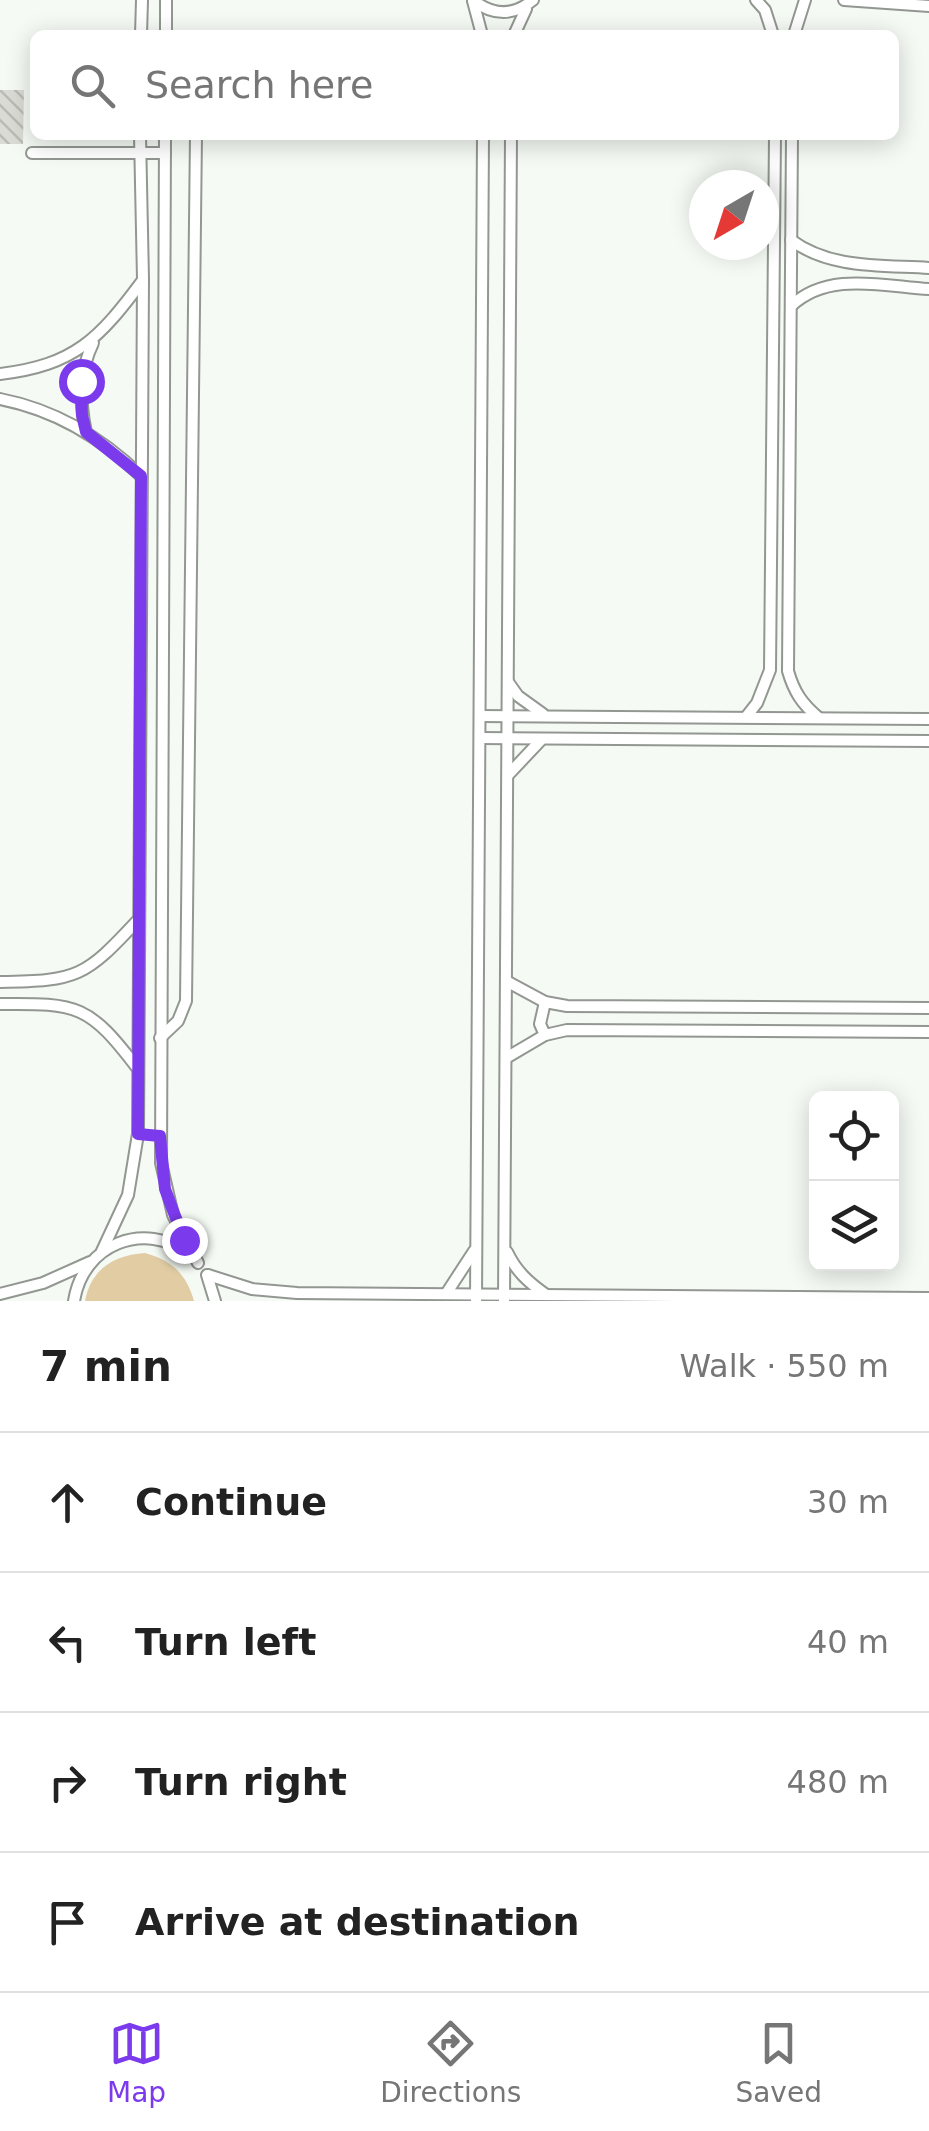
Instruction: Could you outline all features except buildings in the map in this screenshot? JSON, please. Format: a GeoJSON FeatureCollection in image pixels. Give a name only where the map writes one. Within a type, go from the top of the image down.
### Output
{"type":"FeatureCollection","features":[{"type":"Feature","properties":{"kind":"street"},"geometry":{"type":"LineString","coordinates":[[142,0],[142,30]]}},
{"type":"Feature","properties":{"kind":"street"},"geometry":{"type":"LineString","coordinates":[[166,0],[166,30]]}},
{"type":"Feature","properties":{"kind":"street"},"geometry":{"type":"LineString","coordinates":[[473,0],[498,13],[519,10],[530,2]]}},
{"type":"Feature","properties":{"kind":"street"},"geometry":{"type":"LineString","coordinates":[[473,0],[481,30]]}},
{"type":"Feature","properties":{"kind":"street"},"geometry":{"type":"LineString","coordinates":[[756,0],[771,30]]}},
{"type":"Feature","properties":{"kind":"street"},"geometry":{"type":"LineString","coordinates":[[796,30],[805,0]]}},
{"type":"Feature","properties":{"kind":"street"},"geometry":{"type":"LineString","coordinates":[[844,0],[929,6]]}},
{"type":"Feature","properties":{"kind":"street"},"geometry":{"type":"LineString","coordinates":[[516,30],[530,2]]}},
{"type":"Feature","properties":{"kind":"street"},"geometry":{"type":"LineString","coordinates":[[102,1251],[128,1195],[138,1134],[144,279],[140,140]]}},
{"type":"Feature","properties":{"kind":"street"},"geometry":{"type":"LineString","coordinates":[[165,140],[160,1162],[172,1215],[208,1276],[216,1301]]}},
{"type":"Feature","properties":{"kind":"street"},"geometry":{"type":"LineString","coordinates":[[160,1038],[178,1021],[186,1001],[196,140]]}},
{"type":"Feature","properties":{"kind":"street"},"geometry":{"type":"LineString","coordinates":[[476,1298],[483,140]]}},
{"type":"Feature","properties":{"kind":"street"},"geometry":{"type":"LineString","coordinates":[[504,1298],[511,140]]}},
{"type":"Feature","properties":{"kind":"street"},"geometry":{"type":"LineString","coordinates":[[746,718],[757,704],[770,670],[774,140]]}},
{"type":"Feature","properties":{"kind":"street"},"geometry":{"type":"LineString","coordinates":[[792,140],[788,671],[793,690],[819,718]]}},
{"type":"Feature","properties":{"kind":"street"},"geometry":{"type":"LineString","coordinates":[[32,153],[165,154]]}},
{"type":"Feature","properties":{"kind":"street"},"geometry":{"type":"LineString","coordinates":[[791,240],[820,258],[838,262],[929,268]]}},
{"type":"Feature","properties":{"kind":"street"},"geometry":{"type":"LineString","coordinates":[[0,374],[42,368],[62,360],[98,334],[144,279]]}},
{"type":"Feature","properties":{"kind":"street"},"geometry":{"type":"LineString","coordinates":[[790,306],[803,294],[836,282],[929,290]]}},
{"type":"Feature","properties":{"kind":"street"},"geometry":{"type":"LineString","coordinates":[[86,432],[81,381],[98,334]]}},
{"type":"Feature","properties":{"kind":"street"},"geometry":{"type":"LineString","coordinates":[[0,399],[44,411],[86,432],[141,476]]}},
{"type":"Feature","properties":{"kind":"street"},"geometry":{"type":"LineString","coordinates":[[508,681],[518,696],[549,716]]}},
{"type":"Feature","properties":{"kind":"street"},"geometry":{"type":"LineString","coordinates":[[139,707],[160,707]]}},
{"type":"Feature","properties":{"kind":"street"},"geometry":{"type":"LineString","coordinates":[[480,716],[929,719]]}},
{"type":"Feature","properties":{"kind":"street"},"geometry":{"type":"LineString","coordinates":[[480,738],[929,741]]}},
{"type":"Feature","properties":{"kind":"street"},"geometry":{"type":"LineString","coordinates":[[508,776],[528,749],[542,738]]}},
{"type":"Feature","properties":{"kind":"street"},"geometry":{"type":"LineString","coordinates":[[0,982],[62,980],[77,975],[104,957],[138,919]]}},
{"type":"Feature","properties":{"kind":"street"},"geometry":{"type":"LineString","coordinates":[[506,981],[545,1002],[567,1006],[929,1008]]}},
{"type":"Feature","properties":{"kind":"street"},"geometry":{"type":"LineString","coordinates":[[545,1002],[540,1013],[545,1035]]}},
{"type":"Feature","properties":{"kind":"street"},"geometry":{"type":"LineString","coordinates":[[0,1004],[56,1003],[85,1014],[109,1033],[138,1070]]}},
{"type":"Feature","properties":{"kind":"street"},"geometry":{"type":"LineString","coordinates":[[506,1058],[545,1035],[567,1030],[929,1032]]}},
{"type":"Feature","properties":{"kind":"street"},"geometry":{"type":"LineString","coordinates":[[138,1134],[160,1136]]}},
{"type":"Feature","properties":{"kind":"street"},"geometry":{"type":"LineString","coordinates":[[74,1301],[76,1288],[91,1262],[115,1243],[145,1237],[175,1244],[198,1263]]}},
{"type":"Feature","properties":{"kind":"street"},"geometry":{"type":"LineString","coordinates":[[446,1294],[477,1246]]}},
{"type":"Feature","properties":{"kind":"street"},"geometry":{"type":"LineString","coordinates":[[505,1248],[514,1267],[546,1295]]}},
{"type":"Feature","properties":{"kind":"street"},"geometry":{"type":"LineString","coordinates":[[0,1294],[43,1283],[91,1262]]}},
{"type":"Feature","properties":{"kind":"street"},"geometry":{"type":"LineString","coordinates":[[208,1276],[252,1289],[286,1292],[446,1294],[476,1298],[929,1298]]}},
{"type":"Feature","properties":{"kind":"shaded area"},"geometry":{"type":"Polygon","coordinates":[[[145,1253],[177,1270],[194,1301],[85,1301],[98,1272],[123,1257],[145,1253]]]}},
{"type":"Feature","properties":{"kind":"route"},"geometry":{"type":"LineString","coordinates":[[81,381],[86,432],[141,476],[138,1134],[160,1136],[165,1189],[184,1240]]}}]}
